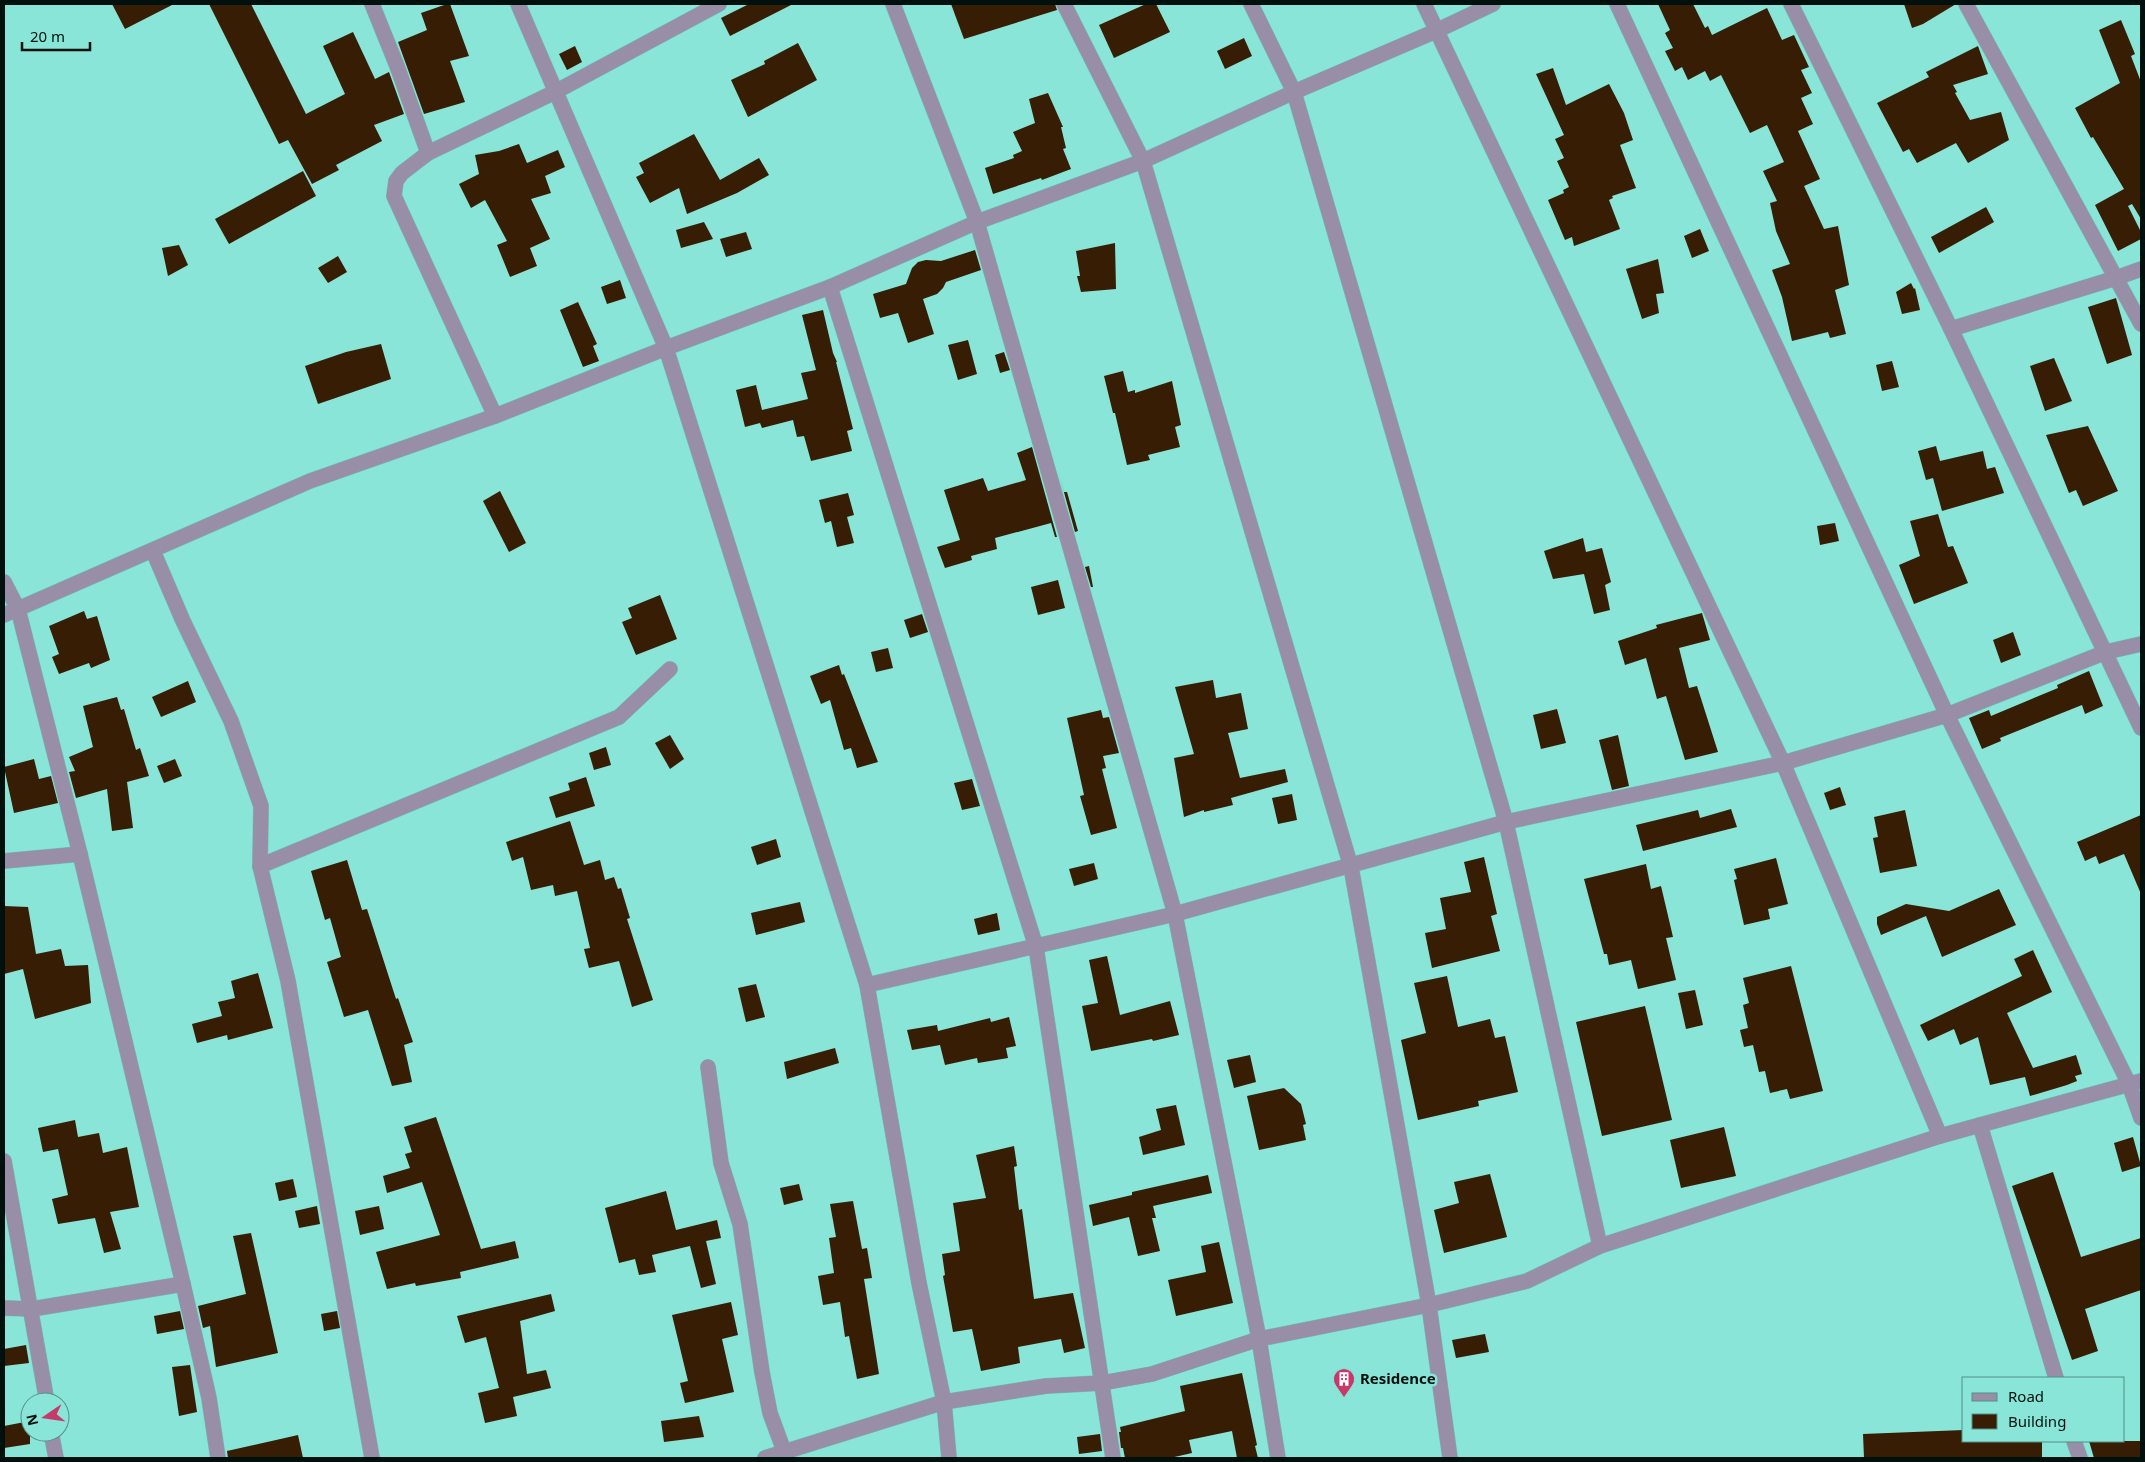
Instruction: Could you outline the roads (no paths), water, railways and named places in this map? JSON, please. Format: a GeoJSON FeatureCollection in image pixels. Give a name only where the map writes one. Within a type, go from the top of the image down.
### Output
{"type":"FeatureCollection","features":[{"type":"Feature","properties":{"kind":"street"},"geometry":{"type":"LineString","coordinates":[[372,4],[397,66],[428,153]]}},
{"type":"Feature","properties":{"kind":"street"},"geometry":{"type":"LineString","coordinates":[[518,4],[666,348],[867,985],[919,1283],[944,1402],[949,1458]]}},
{"type":"Feature","properties":{"kind":"street"},"geometry":{"type":"LineString","coordinates":[[893,4],[977,222],[1175,914],[1259,1339],[1278,1458]]}},
{"type":"Feature","properties":{"kind":"street"},"geometry":{"type":"LineString","coordinates":[[1064,4],[1143,161],[1351,867],[1429,1305],[1450,1458]]}},
{"type":"Feature","properties":{"kind":"street"},"geometry":{"type":"LineString","coordinates":[[1251,4],[1294,92],[1506,822],[1600,1246]]}},
{"type":"Feature","properties":{"kind":"street"},"geometry":{"type":"LineString","coordinates":[[1424,4],[1783,763],[1940,1136]]}},
{"type":"Feature","properties":{"kind":"street"},"geometry":{"type":"LineString","coordinates":[[4,615],[310,481],[495,416],[666,348],[830,287],[977,222],[1143,161],[1493,4]]}},
{"type":"Feature","properties":{"kind":"street"},"geometry":{"type":"LineString","coordinates":[[1617,4],[1948,715],[2135,1083],[2141,1118]]}},
{"type":"Feature","properties":{"kind":"street"},"geometry":{"type":"LineString","coordinates":[[1792,4],[1951,329],[2141,728]]}},
{"type":"Feature","properties":{"kind":"street"},"geometry":{"type":"LineString","coordinates":[[1966,4],[2141,324]]}},
{"type":"Feature","properties":{"kind":"street"},"geometry":{"type":"LineString","coordinates":[[495,416],[394,196],[396,182],[402,173],[428,153],[555,92],[715,5]]}},
{"type":"Feature","properties":{"kind":"street"},"geometry":{"type":"LineString","coordinates":[[1951,329],[2116,278],[2141,268]]}},
{"type":"Feature","properties":{"kind":"street"},"geometry":{"type":"LineString","coordinates":[[830,287],[1036,947],[1113,1458]]}},
{"type":"Feature","properties":{"kind":"street"},"geometry":{"type":"LineString","coordinates":[[153,551],[183,622],[231,721],[261,806],[260,866],[288,981],[372,1458]]}},
{"type":"Feature","properties":{"kind":"street"},"geometry":{"type":"LineString","coordinates":[[4,582],[18,609],[80,854],[183,1284],[209,1398],[218,1458]]}},
{"type":"Feature","properties":{"kind":"street"},"geometry":{"type":"LineString","coordinates":[[867,985],[1175,914],[1351,867],[1506,822],[1783,763],[1948,715],[2106,652],[2141,644]]}},
{"type":"Feature","properties":{"kind":"street"},"geometry":{"type":"LineString","coordinates":[[260,866],[619,717],[670,669]]}},
{"type":"Feature","properties":{"kind":"street"},"geometry":{"type":"LineString","coordinates":[[4,860],[80,854]]}},
{"type":"Feature","properties":{"kind":"street"},"geometry":{"type":"LineString","coordinates":[[708,1067],[721,1163],[740,1224],[770,1413],[784,1451]]}},
{"type":"Feature","properties":{"kind":"street"},"geometry":{"type":"LineString","coordinates":[[765,1458],[944,1402],[1046,1386],[1102,1383],[1152,1374],[1259,1339],[1429,1305],[1527,1281],[1600,1246],[1940,1136],[2135,1083]]}},
{"type":"Feature","properties":{"kind":"street"},"geometry":{"type":"LineString","coordinates":[[1980,1125],[2056,1377]]}},
{"type":"Feature","properties":{"kind":"street"},"geometry":{"type":"LineString","coordinates":[[4,1161],[45,1392]]}},
{"type":"Feature","properties":{"kind":"street"},"geometry":{"type":"LineString","coordinates":[[4,1308],[32,1309],[183,1284]]}},
{"type":"Feature","properties":{"kind":"street"},"geometry":{"type":"LineString","coordinates":[[54,1442],[56,1458]]}},
{"type":"Feature","properties":{"kind":"street"},"geometry":{"type":"LineString","coordinates":[[2074,1442],[2080,1458]]}},
{"type":"Feature","properties":{"kind":"place","name":"Residence"},"geometry":{"type":"Point","coordinates":[1344,1398]}}]}
